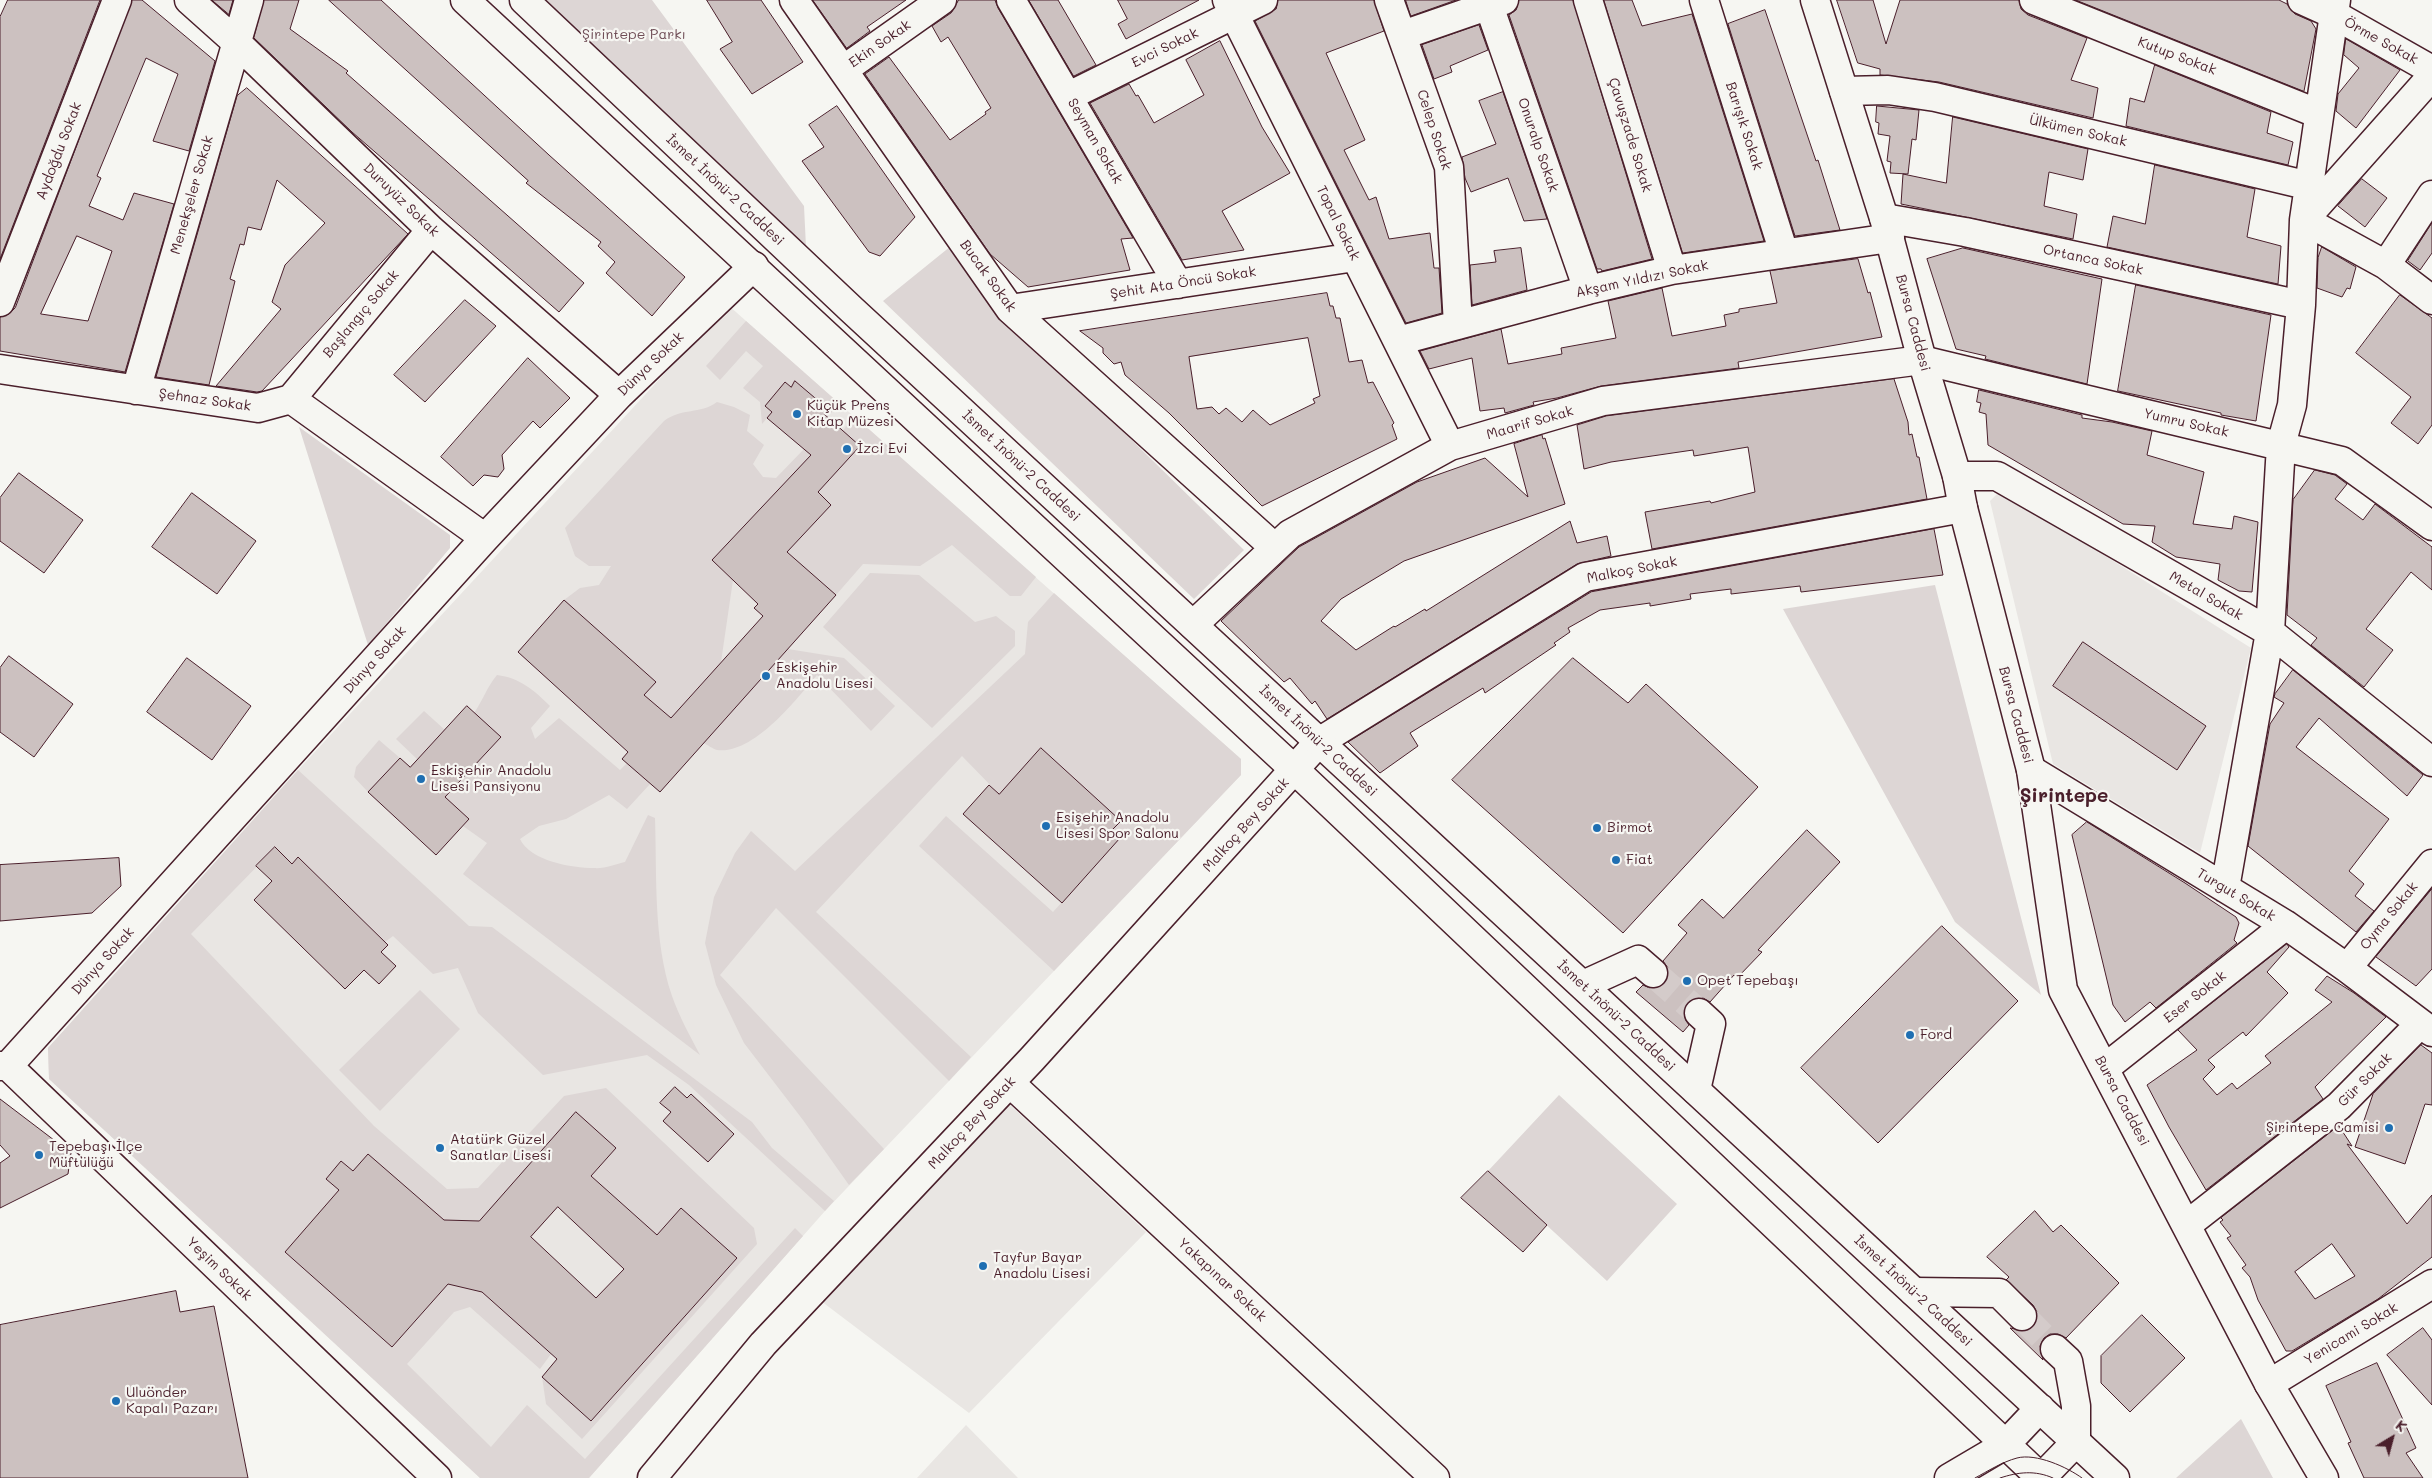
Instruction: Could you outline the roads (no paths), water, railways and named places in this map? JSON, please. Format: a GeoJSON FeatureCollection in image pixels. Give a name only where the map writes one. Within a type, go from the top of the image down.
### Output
{"type":"FeatureCollection","features":[{"type":"Feature","properties":{"kind":"street","name":"Aydoğdu Sokak"},"geometry":{"type":"LineString","coordinates":[[0,302],[117,0]]}},
{"type":"Feature","properties":{"kind":"street","name":"Duruyüz Sokak"},"geometry":{"type":"LineString","coordinates":[[189,0],[236,42],[431,230],[619,395]]}},
{"type":"Feature","properties":{"kind":"street","name":"Menekşeler Sokak"},"geometry":{"type":"LineString","coordinates":[[136,390],[249,0]]}},
{"type":"Feature","properties":{"kind":"street"},"geometry":{"type":"LineString","coordinates":[[464,0],[754,266],[1296,771],[2039,1478],[2076,1442],[2076,1406],[2068,1361],[2055,1349]]}},
{"type":"Feature","properties":{"kind":"street","name":"İsmet İnönü-2 Caddesi"},"geometry":{"type":"LineString","coordinates":[[524,0],[851,309],[2115,1478]]}},
{"type":"Feature","properties":{"kind":"street","name":"Bucak Sokak"},"geometry":{"type":"LineString","coordinates":[[794,0],[1010,309],[1275,548]]}},
{"type":"Feature","properties":{"kind":"street","name":"Ekin Sokak"},"geometry":{"type":"LineString","coordinates":[[843,70],[942,0]]}},
{"type":"Feature","properties":{"kind":"street","name":"Seyman Sokak"},"geometry":{"type":"LineString","coordinates":[[1011,0],[1178,284]]}},
{"type":"Feature","properties":{"kind":"street","name":"Evci Sokak"},"geometry":{"type":"LineString","coordinates":[[1069,96],[1231,7],[1262,0]]}},
{"type":"Feature","properties":{"kind":"street","name":"Celep Sokak"},"geometry":{"type":"LineString","coordinates":[[1389,0],[1449,167],[1458,325]]}},
{"type":"Feature","properties":{"kind":"street","name":"Çavuşzade Sokak"},"geometry":{"type":"LineString","coordinates":[[1588,0],[1672,270]]}},
{"type":"Feature","properties":{"kind":"street","name":"Barışık Sokak"},"geometry":{"type":"LineString","coordinates":[[1704,0],[1784,253]]}},
{"type":"Feature","properties":{"kind":"street","name":"Bursa Caddesi"},"geometry":{"type":"LineString","coordinates":[[1814,0],[1887,228],[1922,360],[1957,476],[1963,508],[2031,770],[2064,990],[2188,1224],[2269,1384],[2324,1478]]}},
{"type":"Feature","properties":{"kind":"street","name":"Kutup Sokak"},"geometry":{"type":"LineString","coordinates":[[2034,0],[2319,114]]}},
{"type":"Feature","properties":{"kind":"street","name":"Örme Sokak"},"geometry":{"type":"LineString","coordinates":[[2302,0],[2335,7],[2432,70]]}},
{"type":"Feature","properties":{"kind":"street"},"geometry":{"type":"LineString","coordinates":[[1403,35],[1493,2]]}},
{"type":"Feature","properties":{"kind":"street","name":"Onuralp Sokak"},"geometry":{"type":"LineString","coordinates":[[1493,2],[1588,290]]}},
{"type":"Feature","properties":{"kind":"street","name":"Topal Sokak"},"geometry":{"type":"LineString","coordinates":[[1231,7],[1450,446]]}},
{"type":"Feature","properties":{"kind":"street"},"geometry":{"type":"LineString","coordinates":[[2225,888],[2270,632],[2281,446],[2292,405],[2301,305],[2304,220],[2335,7]]}},
{"type":"Feature","properties":{"kind":"street"},"geometry":{"type":"LineString","coordinates":[[2304,220],[2432,76]]}},
{"type":"Feature","properties":{"kind":"street","name":"Ülkümen Sokak"},"geometry":{"type":"LineString","coordinates":[[1844,91],[1888,90],[1935,97],[2310,186]]}},
{"type":"Feature","properties":{"kind":"street"},"geometry":{"type":"LineString","coordinates":[[2386,266],[2432,195]]}},
{"type":"Feature","properties":{"kind":"street"},"geometry":{"type":"LineString","coordinates":[[2304,220],[2386,266],[2432,300]]}},
{"type":"Feature","properties":{"kind":"street","name":"Akşam Yıldızı Sokak"},"geometry":{"type":"LineString","coordinates":[[1398,341],[1588,290],[1672,270],[1784,253],[1887,228]]}},
{"type":"Feature","properties":{"kind":"street","name":"Ortanca Sokak"},"geometry":{"type":"LineString","coordinates":[[1887,228],[1965,232],[2301,305]]}},
{"type":"Feature","properties":{"kind":"street","name":"Başlangıç Sokak"},"geometry":{"type":"LineString","coordinates":[[291,399],[431,230]]}},
{"type":"Feature","properties":{"kind":"street","name":"Şehit Ata Öncü Sokak"},"geometry":{"type":"LineString","coordinates":[[1010,309],[1355,257]]}},
{"type":"Feature","properties":{"kind":"street","name":"Dünya Sokak"},"geometry":{"type":"LineString","coordinates":[[4,1066],[485,538],[619,395],[754,266]]}},
{"type":"Feature","properties":{"kind":"street","name":"Maarif Sokak"},"geometry":{"type":"LineString","coordinates":[[1193,625],[1290,534],[1450,446],[1603,401],[1922,360]]}},
{"type":"Feature","properties":{"kind":"street","name":"Yumru Sokak"},"geometry":{"type":"LineString","coordinates":[[1922,360],[2342,460],[2432,526]]}},
{"type":"Feature","properties":{"kind":"street","name":"Şehnaz Sokak"},"geometry":{"type":"LineString","coordinates":[[0,369],[258,408],[291,399]]}},
{"type":"Feature","properties":{"kind":"street"},"geometry":{"type":"LineString","coordinates":[[291,399],[485,538]]}},
{"type":"Feature","properties":{"kind":"street","name":"Metal Sokak"},"geometry":{"type":"LineString","coordinates":[[1957,476],[1997,476],[2270,632],[2432,762]]}},
{"type":"Feature","properties":{"kind":"street","name":"Malkoç Sokak"},"geometry":{"type":"LineString","coordinates":[[1296,771],[1320,742],[1585,577],[1963,508]]}},
{"type":"Feature","properties":{"kind":"street","name":"Turgut Sokak"},"geometry":{"type":"LineString","coordinates":[[2031,770],[2286,925],[2347,968],[2426,1028]]}},
{"type":"Feature","properties":{"kind":"street","name":"Malkoç Bey Sokak"},"geometry":{"type":"LineString","coordinates":[[652,1478],[763,1344],[1010,1083],[1296,771]]}},
{"type":"Feature","properties":{"kind":"street","name":"Oyma Sokak"},"geometry":{"type":"LineString","coordinates":[[2347,968],[2432,864]]}},
{"type":"Feature","properties":{"kind":"street","name":"Eser Sokak"},"geometry":{"type":"LineString","coordinates":[[2105,1068],[2286,925]]}},
{"type":"Feature","properties":{"kind":"street"},"geometry":{"type":"LineString","coordinates":[[1583,985],[1638,960],[1653,973]]}},
{"type":"Feature","properties":{"kind":"street"},"geometry":{"type":"LineString","coordinates":[[1696,1090],[1711,1024],[1699,1013]]}},
{"type":"Feature","properties":{"kind":"street","name":"Gür Sokak"},"geometry":{"type":"LineString","coordinates":[[2188,1224],[2339,1106],[2426,1028]]}},
{"type":"Feature","properties":{"kind":"street","name":"Yeşim Sokak"},"geometry":{"type":"LineString","coordinates":[[4,1066],[437,1478]]}},
{"type":"Feature","properties":{"kind":"street","name":"Yakapınar Sokak"},"geometry":{"type":"LineString","coordinates":[[1010,1083],[1435,1478]]}},
{"type":"Feature","properties":{"kind":"street","name":"Yenicami Sokak"},"geometry":{"type":"LineString","coordinates":[[2269,1384],[2432,1284]]}},
{"type":"Feature","properties":{"kind":"street"},"geometry":{"type":"LineString","coordinates":[[1914,1292],[1999,1293],[2022,1316]]}},
{"type":"Feature","properties":{"kind":"street"},"geometry":{"type":"LineString","coordinates":[[1949,1478],[2005,1445],[2040,1408]]}},
{"type":"Feature","properties":{"kind":"tunnel"},"geometry":{"type":"LineString","coordinates":[[1653,973],[1699,1013]]}},
{"type":"Feature","properties":{"kind":"tunnel"},"geometry":{"type":"LineString","coordinates":[[2022,1316],[2055,1349]]}},
{"type":"Feature","properties":{"kind":"tram line"},"geometry":{"type":"LineString","coordinates":[[1975,1478],[2006,1462],[2025,1457],[2033,1457],[2051,1462],[2082,1478]]}},
{"type":"Feature","properties":{"kind":"tram line"},"geometry":{"type":"LineString","coordinates":[[2000,1478],[2026,1473],[2046,1475],[2053,1478]]}},
{"type":"Feature","properties":{"kind":"place","name":"Küçük Prens Kitap Müzesi"},"geometry":{"type":"Point","coordinates":[797,414]}},
{"type":"Feature","properties":{"kind":"place","name":"İzci Evi"},"geometry":{"type":"Point","coordinates":[847,449]}},
{"type":"Feature","properties":{"kind":"place","name":"Eskişehir Anadolu Lisesi"},"geometry":{"type":"Point","coordinates":[766,676]}},
{"type":"Feature","properties":{"kind":"place","name":"Eskişehir Anadolu Lisesi Pansiyonu"},"geometry":{"type":"Point","coordinates":[421,779]}},
{"type":"Feature","properties":{"kind":"place","name":"Esişehir Anadolu Lisesi Spor Salonu"},"geometry":{"type":"Point","coordinates":[1046,826]}},
{"type":"Feature","properties":{"kind":"place","name":"Birmot"},"geometry":{"type":"Point","coordinates":[1597,828]}},
{"type":"Feature","properties":{"kind":"place","name":"Fiat"},"geometry":{"type":"Point","coordinates":[1616,860]}},
{"type":"Feature","properties":{"kind":"place","name":"Opet Tepebaşı"},"geometry":{"type":"Point","coordinates":[1687,981]}},
{"type":"Feature","properties":{"kind":"place","name":"Ford"},"geometry":{"type":"Point","coordinates":[1910,1035]}},
{"type":"Feature","properties":{"kind":"place","name":"Şirintepe Camisi"},"geometry":{"type":"Point","coordinates":[2389,1128]}},
{"type":"Feature","properties":{"kind":"place","name":"Atatürk Güzel Sanatlar Lisesi"},"geometry":{"type":"Point","coordinates":[440,1148]}},
{"type":"Feature","properties":{"kind":"place","name":"Tepebaşı İlçe Müftülüğü"},"geometry":{"type":"Point","coordinates":[39,1155]}},
{"type":"Feature","properties":{"kind":"place","name":"Tayfur Bayar Anadolu Lisesi"},"geometry":{"type":"Point","coordinates":[983,1266]}},
{"type":"Feature","properties":{"kind":"place","name":"Uluönder Kapalı Pazarı"},"geometry":{"type":"Point","coordinates":[116,1401]}},
{"type":"Feature","properties":{"kind":"district","name":"Şirintepe"},"geometry":{"type":"Point","coordinates":[2064,796]}},
{"type":"Feature","properties":{"kind":"park label","name":"Şirintepe Parkı"},"geometry":{"type":"Point","coordinates":[634,35]}}]}
